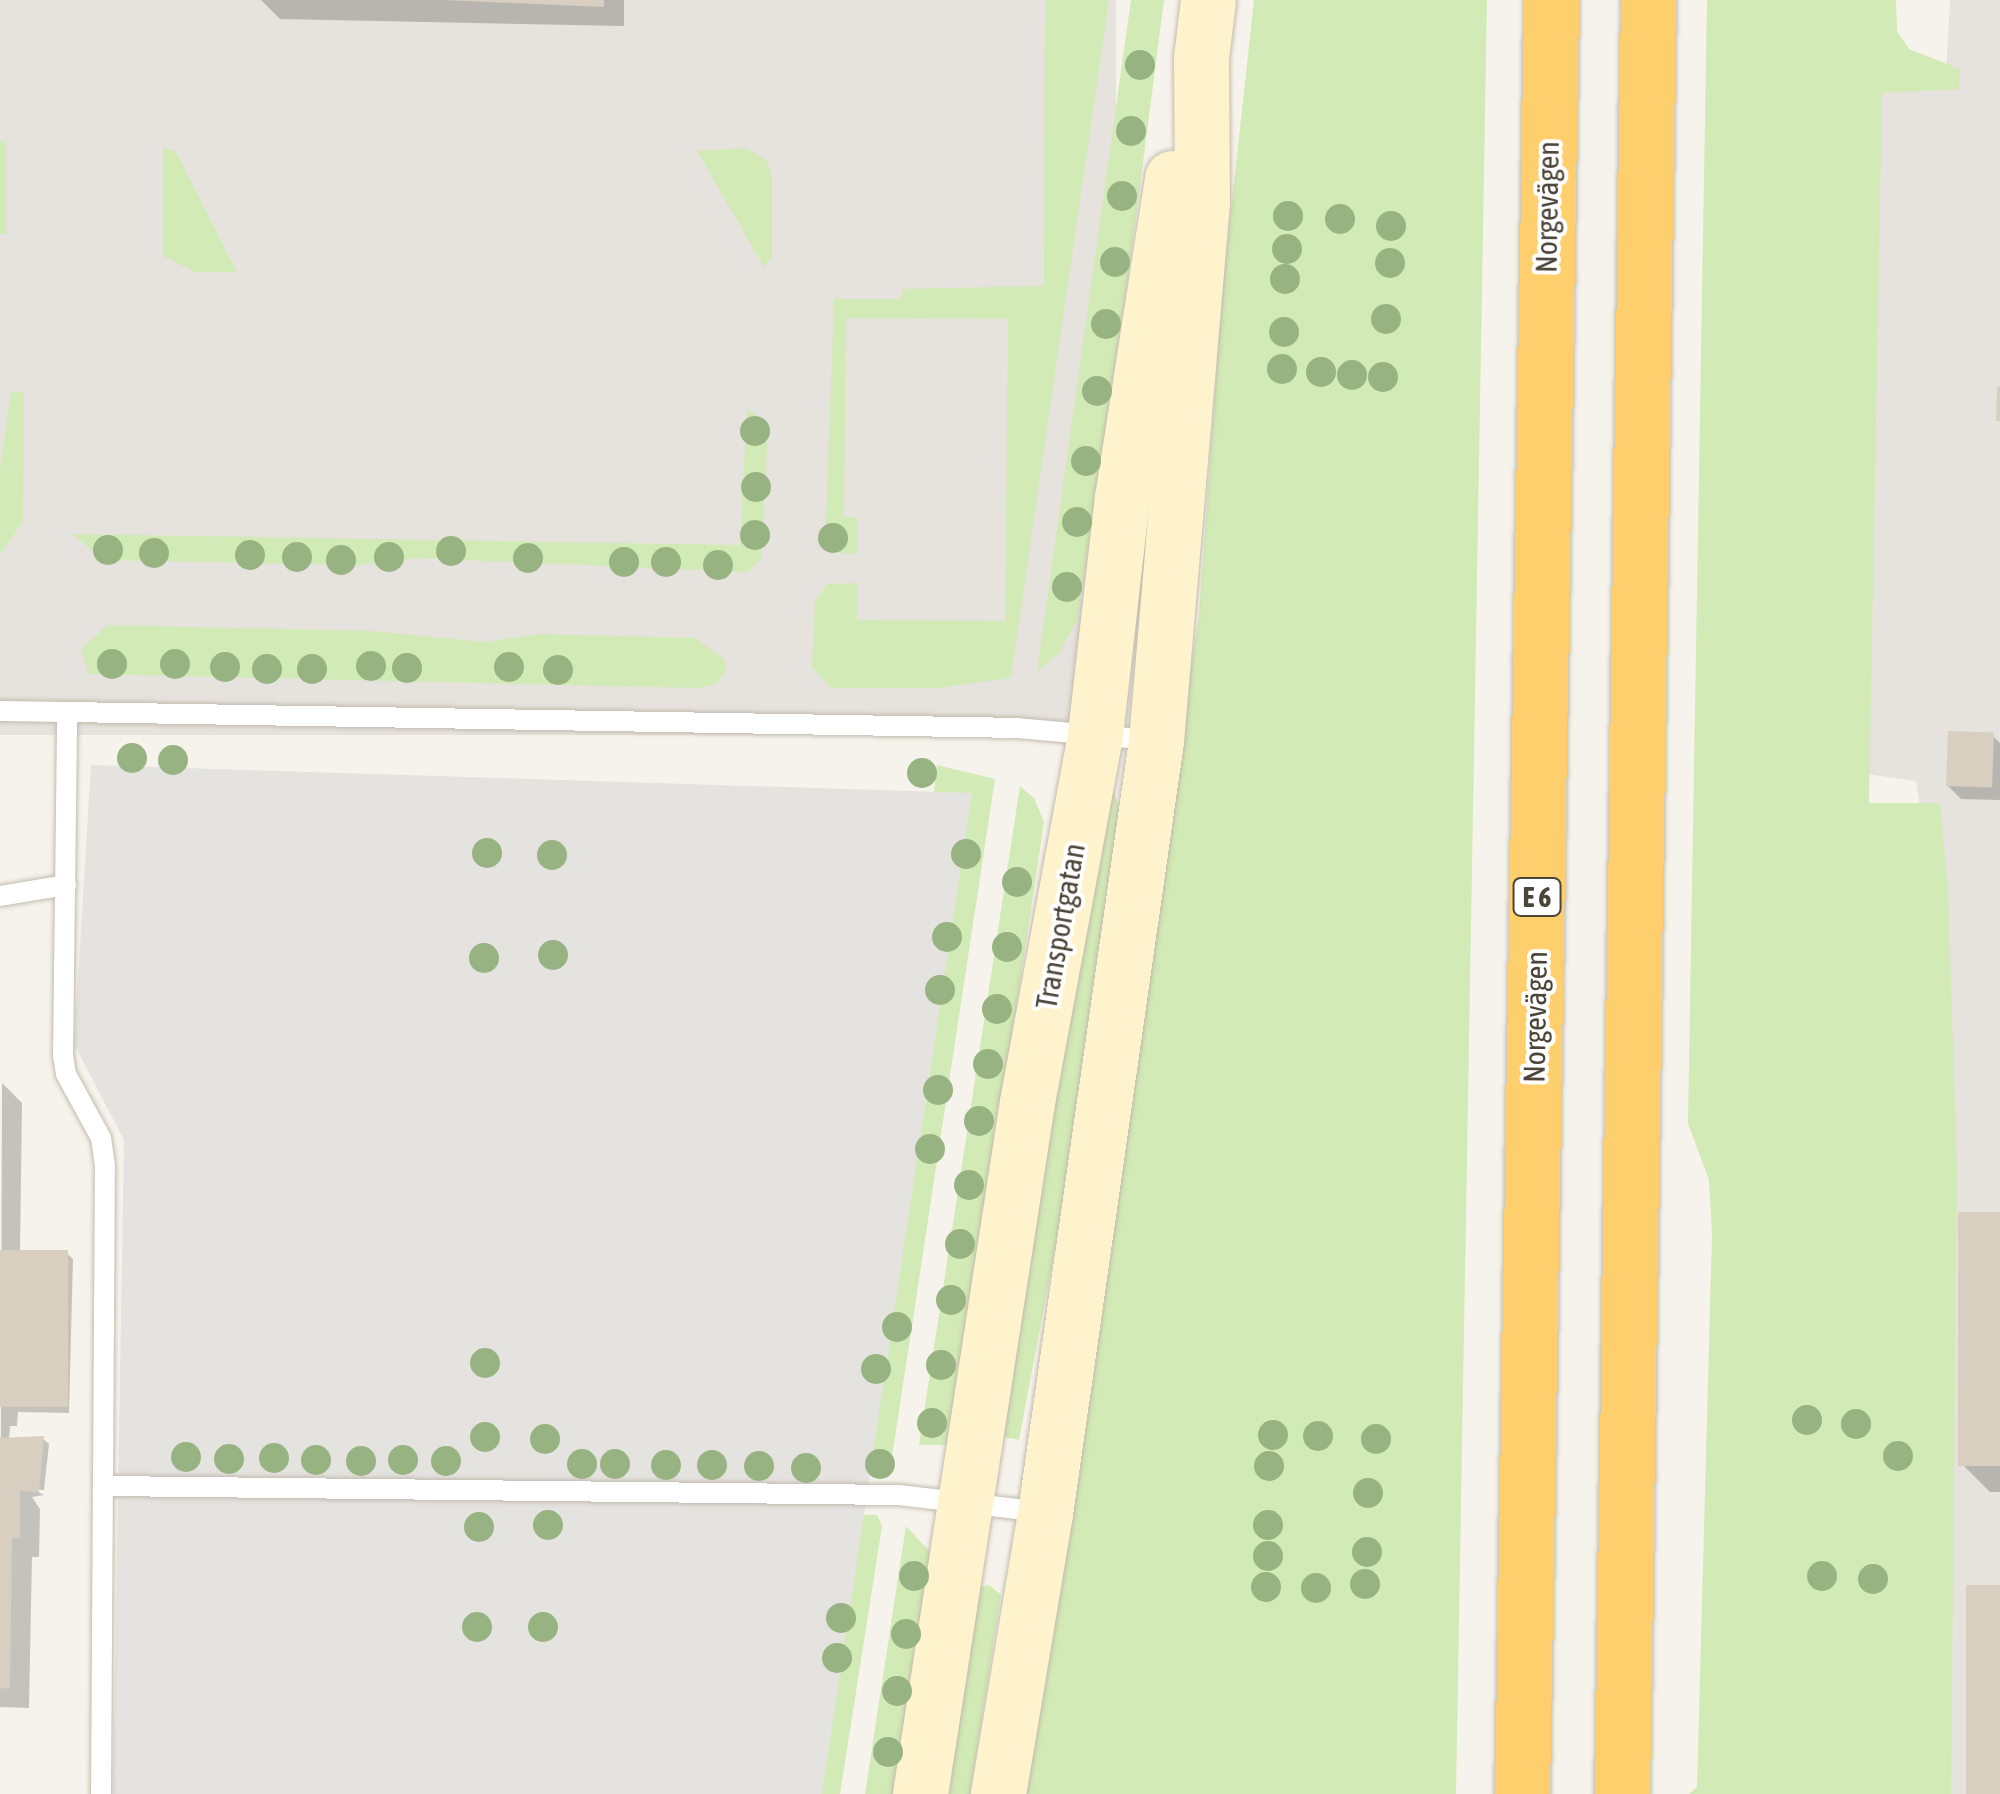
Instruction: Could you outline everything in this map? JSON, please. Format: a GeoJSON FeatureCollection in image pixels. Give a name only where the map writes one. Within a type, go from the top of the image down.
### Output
{"type":"FeatureCollection","features":[{"type":"Feature","properties":{"kind":"highway","name":"Norgevägen"},"geometry":{"type":"LineString","coordinates":[[1522,1794],[1551,0]]}},
{"type":"Feature","properties":{"kind":"highway"},"geometry":{"type":"LineString","coordinates":[[1622,1794],[1648,0]]}},
{"type":"Feature","properties":{"kind":"street","name":"Transportgatan"},"geometry":{"type":"LineString","coordinates":[[920,1794],[1027,1102],[1095,734],[1166,200],[1201,58],[1208,0]]}},
{"type":"Feature","properties":{"kind":"street","name":"Transportgatan"},"geometry":{"type":"LineString","coordinates":[[998,1794],[1046,1513],[1156,741],[1202,201],[1201,58]]}},
{"type":"Feature","properties":{"kind":"lane"},"geometry":{"type":"LineString","coordinates":[[0,710],[525,716],[1095,734],[1156,741]]}},
{"type":"Feature","properties":{"kind":"lane"},"geometry":{"type":"LineString","coordinates":[[67,712],[66,1074],[101,1138],[104,1166],[105,1486],[100,1794]]}},
{"type":"Feature","properties":{"kind":"lane"},"geometry":{"type":"LineString","coordinates":[[0,896],[66,885]]}},
{"type":"Feature","properties":{"kind":"lane"},"geometry":{"type":"LineString","coordinates":[[105,1486],[900,1495],[1046,1513]]}},
{"type":"Feature","properties":{"kind":"shaded area"},"geometry":{"type":"Polygon","coordinates":[[[0,0],[1116,0],[1116,735],[0,735],[0,0]]]}},
{"type":"Feature","properties":{"kind":"shaded area"},"geometry":{"type":"Polygon","coordinates":[[[1950,0],[2000,0],[2000,1794],[1931,1794],[1936,910],[1916,781],[1845,771],[1874,71],[1946,74],[1950,0]]]}},
{"type":"Feature","properties":{"kind":"shaded area"},"geometry":{"type":"Polygon","coordinates":[[[91,765],[972,793],[822,1794],[113,1794],[124,1140],[74,1044],[91,765]]]}},
{"type":"Feature","properties":{"kind":"green space"},"geometry":{"type":"Polygon","coordinates":[[[1045,0],[1109,0],[1011,678],[936,688],[831,688],[812,667],[815,602],[827,584],[857,583],[857,620],[1005,621],[1008,319],[846,318],[844,517],[857,517],[857,554],[842,553],[825,549],[834,299],[901,299],[903,289],[1044,286],[1045,0]]]}},
{"type":"Feature","properties":{"kind":"green space"},"geometry":{"type":"Polygon","coordinates":[[[1131,0],[1164,0],[1129,271],[1077,620],[1059,653],[1037,671],[1131,0]]]}},
{"type":"Feature","properties":{"kind":"green space"},"geometry":{"type":"Polygon","coordinates":[[[1254,0],[1487,0],[1456,1794],[1020,1794],[1199,615],[1222,293],[1254,0]]]}},
{"type":"Feature","properties":{"kind":"green space"},"geometry":{"type":"Polygon","coordinates":[[[1707,0],[1896,0],[1897,31],[1909,49],[1960,69],[1959,89],[1882,93],[1869,803],[1940,803],[1948,889],[1957,1172],[1951,1794],[1689,1794],[1697,1787],[1712,1234],[1709,1180],[1688,1123],[1707,0]]]}},
{"type":"Feature","properties":{"kind":"green space"},"geometry":{"type":"Polygon","coordinates":[[[0,141],[6,141],[6,234],[0,234],[0,141]]]}},
{"type":"Feature","properties":{"kind":"green space"},"geometry":{"type":"Polygon","coordinates":[[[163,147],[176,152],[237,272],[195,272],[163,256],[163,147]]]}},
{"type":"Feature","properties":{"kind":"green space"},"geometry":{"type":"Polygon","coordinates":[[[746,148],[766,160],[772,175],[772,257],[764,267],[697,151],[746,148]]]}},
{"type":"Feature","properties":{"kind":"green space"},"geometry":{"type":"Polygon","coordinates":[[[11,392],[24,392],[23,521],[0,555],[0,470],[11,392]]]}},
{"type":"Feature","properties":{"kind":"green space"},"geometry":{"type":"Polygon","coordinates":[[[747,408],[762,420],[767,446],[761,560],[747,572],[417,558],[357,565],[104,560],[72,534],[740,545],[747,408]]]}},
{"type":"Feature","properties":{"kind":"green space"},"geometry":{"type":"Polygon","coordinates":[[[108,625],[370,631],[485,642],[540,634],[695,638],[724,659],[726,671],[716,684],[697,688],[89,674],[81,649],[108,625]]]}},
{"type":"Feature","properties":{"kind":"green space"},"geometry":{"type":"Polygon","coordinates":[[[937,765],[995,779],[889,1477],[864,1459],[945,803],[934,791],[937,765]]]}},
{"type":"Feature","properties":{"kind":"green space"},"geometry":{"type":"Polygon","coordinates":[[[1109,775],[1120,811],[1059,1227],[1019,1440],[1000,1436],[1102,776],[1109,775]]]}},
{"type":"Feature","properties":{"kind":"green space"},"geometry":{"type":"Polygon","coordinates":[[[1020,786],[1034,798],[1044,822],[950,1445],[919,1445],[1020,786]]]}},
{"type":"Feature","properties":{"kind":"green space"},"geometry":{"type":"Polygon","coordinates":[[[830,1514],[877,1515],[882,1526],[840,1794],[803,1794],[830,1514]]]}},
{"type":"Feature","properties":{"kind":"green space"},"geometry":{"type":"Polygon","coordinates":[[[906,1526],[932,1554],[894,1794],[865,1794],[906,1526]]]}},
{"type":"Feature","properties":{"kind":"green space"},"geometry":{"type":"Polygon","coordinates":[[[989,1585],[1001,1595],[970,1794],[946,1794],[979,1587],[989,1585]]]}},
{"type":"Feature","properties":{"kind":"building"},"geometry":{"type":"Polygon","coordinates":[[[442,0],[604,0],[604,7],[442,0]]]}},
{"type":"Feature","properties":{"kind":"building"},"geometry":{"type":"Polygon","coordinates":[[[2000,387],[2000,421],[1996,421],[2000,387]]]}},
{"type":"Feature","properties":{"kind":"building"},"geometry":{"type":"Polygon","coordinates":[[[1948,731],[1994,733],[1992,788],[1946,786],[1948,731]]]}},
{"type":"Feature","properties":{"kind":"building"},"geometry":{"type":"Polygon","coordinates":[[[1958,1212],[2000,1212],[2000,1466],[1958,1466],[1958,1212]]]}},
{"type":"Feature","properties":{"kind":"building"},"geometry":{"type":"Polygon","coordinates":[[[0,1250],[68,1250],[68,1407],[0,1407],[0,1250]]]}},
{"type":"Feature","properties":{"kind":"building"},"geometry":{"type":"Polygon","coordinates":[[[44,1436],[39,1492],[20,1491],[20,1538],[12,1538],[10,1689],[0,1688],[0,1438],[44,1436]]]}},
{"type":"Feature","properties":{"kind":"building"},"geometry":{"type":"Polygon","coordinates":[[[1966,1585],[2000,1585],[2000,1794],[1966,1794],[1966,1585]]]}}]}
